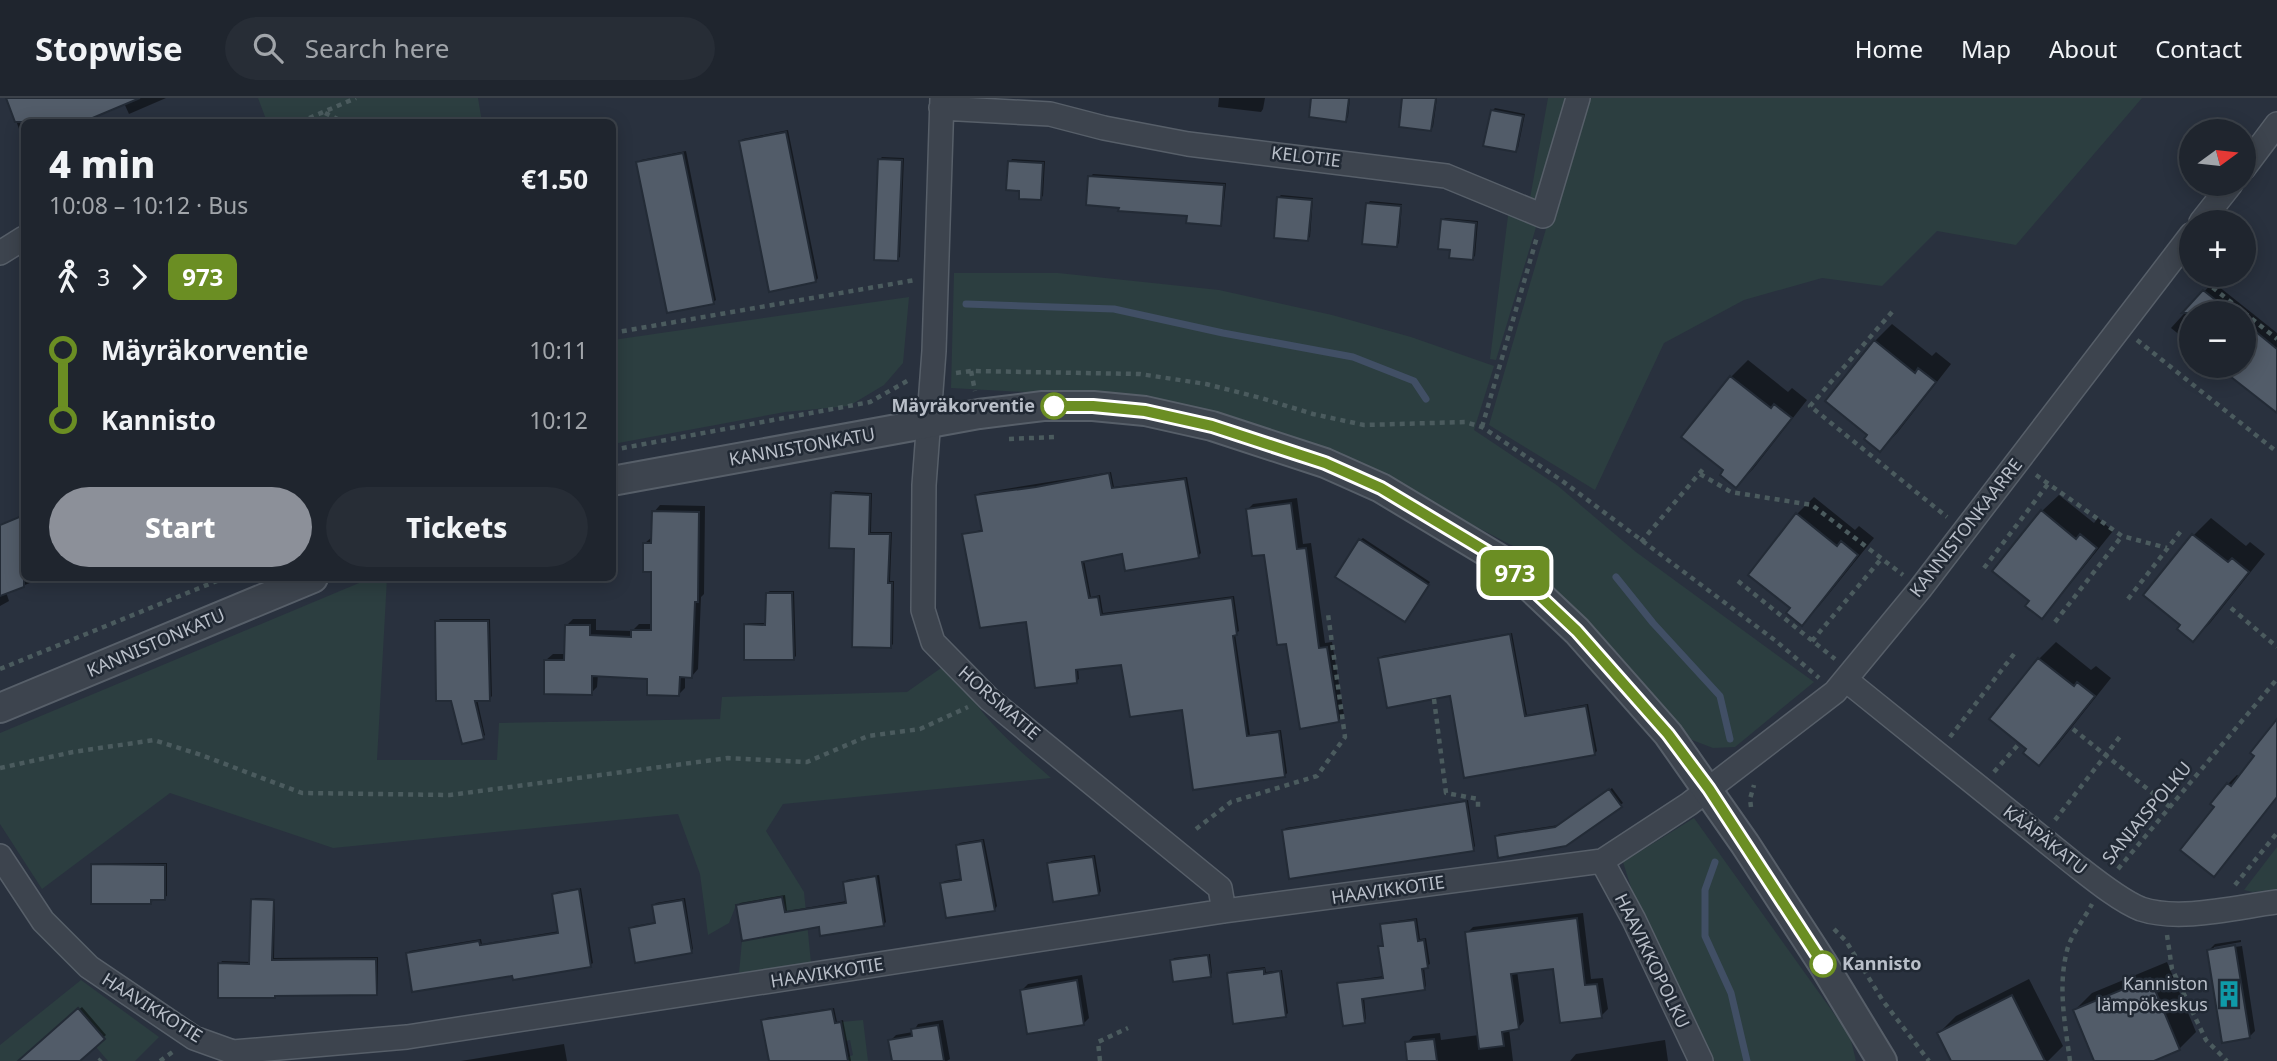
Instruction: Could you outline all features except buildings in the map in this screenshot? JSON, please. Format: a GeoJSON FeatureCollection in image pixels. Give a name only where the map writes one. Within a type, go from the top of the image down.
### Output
{"type":"FeatureCollection","features":[{"type":"Feature","properties":{"kind":"street"},"geometry":{"type":"LineString","coordinates":[[1543,216],[1578,98]]}},
{"type":"Feature","properties":{"kind":"street"},"geometry":{"type":"LineString","coordinates":[[929,423],[934,351],[941,103]]}},
{"type":"Feature","properties":{"kind":"street","name":"KELOTIE"},"geometry":{"type":"LineString","coordinates":[[941,103],[1050,114],[1104,128],[1188,144],[1446,176],[1543,216]]}},
{"type":"Feature","properties":{"kind":"street"},"geometry":{"type":"LineString","coordinates":[[2256,151],[2277,124]]}},
{"type":"Feature","properties":{"kind":"street"},"geometry":{"type":"LineString","coordinates":[[2210,210],[2222,196]]}},
{"type":"Feature","properties":{"kind":"street"},"geometry":{"type":"LineString","coordinates":[[0,253],[21,240]]}},
{"type":"Feature","properties":{"kind":"street","name":"KANNISTONKAARRE"},"geometry":{"type":"LineString","coordinates":[[1709,789],[1835,691],[1849,676],[1920,589],[2179,250]]}},
{"type":"Feature","properties":{"kind":"street","name":"KANNISTONKATU"},"geometry":{"type":"LineString","coordinates":[[616,480],[929,423],[1043,406],[1093,406],[1145,411],[1212,426],[1325,463],[1381,488],[1504,562],[1577,631],[1668,734],[1709,789],[1823,964],[1882,1061]]}},
{"type":"Feature","properties":{"kind":"street","name":"HORSMATIE"},"geometry":{"type":"LineString","coordinates":[[929,423],[924,485],[923,610],[933,642],[989,698],[1220,888],[1224,911]]}},
{"type":"Feature","properties":{"kind":"street","name":"KANNISTONKATU"},"geometry":{"type":"LineString","coordinates":[[0,708],[306,581]]}},
{"type":"Feature","properties":{"kind":"street","name":"KÄÄPÄKATU"},"geometry":{"type":"LineString","coordinates":[[1849,676],[1936,754],[2104,886],[2141,909],[2186,915],[2277,902]]}},
{"type":"Feature","properties":{"kind":"street","name":"HAAVIKKOTIE"},"geometry":{"type":"LineString","coordinates":[[0,856],[43,921],[89,967],[194,1038],[233,1052],[407,1037],[1224,911],[1602,861],[1709,789]]}},
{"type":"Feature","properties":{"kind":"street","name":"HAAVIKKOPOLKU"},"geometry":{"type":"LineString","coordinates":[[1602,861],[1634,920],[1701,1061]]}},
{"type":"Feature","properties":{"kind":"path"},"geometry":{"type":"LineString","coordinates":[[307,119],[356,98]]}},
{"type":"Feature","properties":{"kind":"path"},"geometry":{"type":"LineString","coordinates":[[324,112],[338,119]]}},
{"type":"Feature","properties":{"kind":"path"},"geometry":{"type":"LineString","coordinates":[[1261,398],[1313,414],[1364,425],[1465,422],[1482,426],[1543,216]]}},
{"type":"Feature","properties":{"kind":"path"},"geometry":{"type":"LineString","coordinates":[[616,332],[935,277]]}},
{"type":"Feature","properties":{"kind":"path"},"geometry":{"type":"LineString","coordinates":[[2212,287],[2277,339]]}},
{"type":"Feature","properties":{"kind":"path"},"geometry":{"type":"LineString","coordinates":[[1892,312],[1810,406],[1964,531]]}},
{"type":"Feature","properties":{"kind":"path"},"geometry":{"type":"LineString","coordinates":[[2119,327],[2277,452]]}},
{"type":"Feature","properties":{"kind":"path"},"geometry":{"type":"LineString","coordinates":[[1004,439],[1054,437]]}},
{"type":"Feature","properties":{"kind":"path"},"geometry":{"type":"LineString","coordinates":[[2018,462],[2122,536],[2167,548]]}},
{"type":"Feature","properties":{"kind":"path"},"geometry":{"type":"LineString","coordinates":[[1641,542],[1704,468]]}},
{"type":"Feature","properties":{"kind":"path"},"geometry":{"type":"LineString","coordinates":[[1700,474],[1731,492],[1812,505],[1920,589]]}},
{"type":"Feature","properties":{"kind":"path"},"geometry":{"type":"LineString","coordinates":[[1984,568],[2048,484]]}},
{"type":"Feature","properties":{"kind":"path"},"geometry":{"type":"LineString","coordinates":[[2128,599],[2181,531]]}},
{"type":"Feature","properties":{"kind":"path"},"geometry":{"type":"LineString","coordinates":[[2055,622],[2122,536]]}},
{"type":"Feature","properties":{"kind":"path"},"geometry":{"type":"LineString","coordinates":[[1812,641],[1882,558]]}},
{"type":"Feature","properties":{"kind":"path"},"geometry":{"type":"LineString","coordinates":[[0,669],[217,581]]}},
{"type":"Feature","properties":{"kind":"path"},"geometry":{"type":"LineString","coordinates":[[1738,581],[1812,641],[1849,676]]}},
{"type":"Feature","properties":{"kind":"path"},"geometry":{"type":"LineString","coordinates":[[2231,608],[2277,647]]}},
{"type":"Feature","properties":{"kind":"path"},"geometry":{"type":"LineString","coordinates":[[1196,829],[1231,802],[1317,776],[1345,737],[1328,614]]}},
{"type":"Feature","properties":{"kind":"path"},"geometry":{"type":"LineString","coordinates":[[1936,754],[2014,654]]}},
{"type":"Feature","properties":{"kind":"path","name":"SANIAISPOLKU"},"geometry":{"type":"LineString","coordinates":[[2070,1061],[2062,1001],[2063,973],[2069,945],[2104,886],[2277,679]]}},
{"type":"Feature","properties":{"kind":"path"},"geometry":{"type":"LineString","coordinates":[[0,768],[73,752],[154,740],[302,793],[450,795],[728,758],[807,762],[867,736],[920,729],[989,698]]}},
{"type":"Feature","properties":{"kind":"path"},"geometry":{"type":"LineString","coordinates":[[1434,699],[1446,793],[1478,799],[1478,810]]}},
{"type":"Feature","properties":{"kind":"path"},"geometry":{"type":"LineString","coordinates":[[2073,729],[2170,807]]}},
{"type":"Feature","properties":{"kind":"path"},"geometry":{"type":"LineString","coordinates":[[2042,838],[2122,734]]}},
{"type":"Feature","properties":{"kind":"path"},"geometry":{"type":"LineString","coordinates":[[1979,788],[2018,745]]}},
{"type":"Feature","properties":{"kind":"path"},"geometry":{"type":"LineString","coordinates":[[1752,809],[1750,799],[1760,774]]}},
{"type":"Feature","properties":{"kind":"path"},"geometry":{"type":"LineString","coordinates":[[2215,910],[2277,833]]}},
{"type":"Feature","properties":{"kind":"path"},"geometry":{"type":"LineString","coordinates":[[1829,924],[1846,941],[1883,1001],[1929,1061]]}},
{"type":"Feature","properties":{"kind":"path"},"geometry":{"type":"LineString","coordinates":[[2167,930],[2172,969],[2206,1040],[2227,1061]]}},
{"type":"Feature","properties":{"kind":"path"},"geometry":{"type":"LineString","coordinates":[[1100,1061],[1098,1042],[1128,1028]]}},
{"type":"Feature","properties":{"kind":"shaded area"},"geometry":{"type":"Polygon","coordinates":[[[258,98],[478,98],[482,119],[266,119],[258,98]]]}},
{"type":"Feature","properties":{"kind":"shaded area"},"geometry":{"type":"Polygon","coordinates":[[[1548,98],[1575,98],[1496,360],[1490,359],[1509,208],[1527,215],[1548,98]]]}},
{"type":"Feature","properties":{"kind":"shaded area"},"geometry":{"type":"Polygon","coordinates":[[[1584,98],[2142,98],[2016,245],[1937,231],[1882,286],[1822,278],[1744,300],[1664,343],[1595,490],[1489,425],[1584,98]]]}},
{"type":"Feature","properties":{"kind":"shaded area"},"geometry":{"type":"Polygon","coordinates":[[[954,273],[1058,273],[1219,290],[1332,315],[1411,337],[1494,366],[1474,430],[1558,486],[1636,552],[1814,682],[1735,747],[1713,748],[1692,740],[1515,547],[1331,451],[1153,399],[951,388],[954,273]]]}},
{"type":"Feature","properties":{"kind":"shaded area"},"geometry":{"type":"Polygon","coordinates":[[[909,297],[903,363],[884,385],[849,406],[785,412],[616,443],[616,340],[909,297]]]}},
{"type":"Feature","properties":{"kind":"shaded area"},"geometry":{"type":"Polygon","coordinates":[[[364,581],[387,581],[377,760],[497,760],[499,723],[720,719],[722,697],[907,692],[951,661],[982,711],[1051,778],[783,804],[766,831],[804,892],[811,963],[739,973],[742,941],[789,932],[783,897],[736,905],[729,923],[708,935],[700,874],[678,814],[333,848],[170,793],[42,889],[0,824],[0,733],[364,581]]]}},
{"type":"Feature","properties":{"kind":"shaded area"},"geometry":{"type":"Polygon","coordinates":[[[1694,818],[1850,1036],[1856,1061],[1708,1061],[1641,919],[1623,862],[1694,818]]]}},
{"type":"Feature","properties":{"kind":"shaded area"},"geometry":{"type":"Polygon","coordinates":[[[2277,847],[2277,889],[2253,892],[2244,890],[2277,847]]]}},
{"type":"Feature","properties":{"kind":"shaded area"},"geometry":{"type":"Polygon","coordinates":[[[81,980],[159,1037],[135,1061],[108,1061],[96,1047],[105,1038],[78,1008],[18,1061],[0,1061],[0,1045],[81,980]]]}},
{"type":"Feature","properties":{"kind":"shaded area"},"geometry":{"type":"Polygon","coordinates":[[[863,1020],[868,1061],[848,1061],[848,1057],[853,1055],[850,1040],[845,1041],[841,1022],[863,1020]]]}},
{"type":"Feature","properties":{"kind":"waterway"},"geometry":{"type":"LineString","coordinates":[[966,304],[1114,309],[1353,357],[1414,381],[1426,399]]}},
{"type":"Feature","properties":{"kind":"waterway"},"geometry":{"type":"LineString","coordinates":[[1616,577],[1653,623],[1720,696],[1730,739]]}},
{"type":"Feature","properties":{"kind":"waterway"},"geometry":{"type":"LineString","coordinates":[[1715,862],[1705,890],[1705,936],[1731,993],[1747,1061]]}},
{"type":"Feature","properties":{"kind":"bus line","name":"973"},"geometry":{"type":"LineString","coordinates":[[1054,406],[1093,406],[1145,411],[1212,426],[1325,463],[1381,488],[1504,562],[1577,631],[1668,734],[1709,789],[1823,964]]}},
{"type":"Feature","properties":{"kind":"place","name":"Mäyräkorventie"},"geometry":{"type":"Point","coordinates":[1054,406]}},
{"type":"Feature","properties":{"kind":"place","name":"Kannisto"},"geometry":{"type":"Point","coordinates":[1823,964]}},
{"type":"Feature","properties":{"kind":"place","name":"Kanniston lämpökeskus"},"geometry":{"type":"Point","coordinates":[2229,994]}}]}
